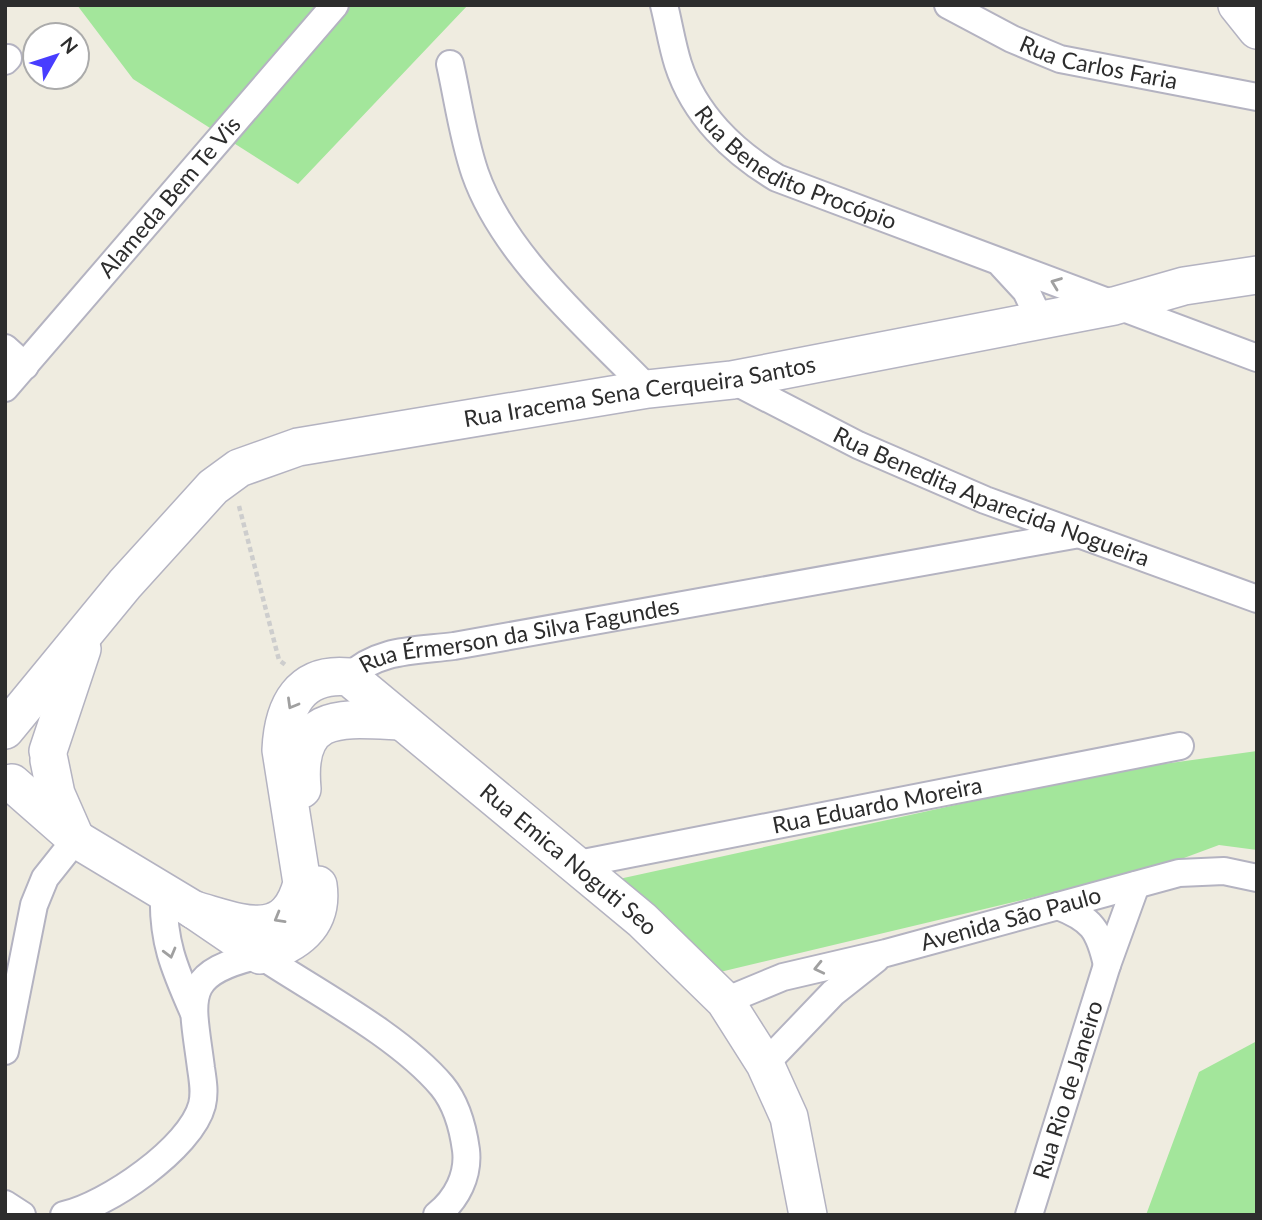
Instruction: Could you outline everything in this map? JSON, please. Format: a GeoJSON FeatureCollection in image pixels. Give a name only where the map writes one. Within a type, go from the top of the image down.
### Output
{"type":"FeatureCollection","features":[{"type":"Feature","properties":{"kind":"main road"},"geometry":{"type":"LineString","coordinates":[[1237,5],[1257,30]]}},
{"type":"Feature","properties":{"kind":"main road","name":"Rua Iracema Sena Cerqueira Santos"},"geometry":{"type":"LineString","coordinates":[[5,731],[175,526],[213,487],[230,474],[262,458],[298,447],[648,389],[732,380],[1114,306],[1175,289],[1257,275]]}},
{"type":"Feature","properties":{"kind":"main road","name":"Rua Iracema Sena Cerqueira Santos"},"geometry":{"type":"LineString","coordinates":[[49,755],[89,628]]}},
{"type":"Feature","properties":{"kind":"main road","name":"Rua Érmerson da Silva Fagundes"},"geometry":{"type":"LineString","coordinates":[[309,684],[332,676],[349,677]]}},
{"type":"Feature","properties":{"kind":"main road","name":"Rua Emica Noguti Seo"},"geometry":{"type":"LineString","coordinates":[[349,677],[376,697],[398,721],[642,920],[725,1001],[765,1064]]}},
{"type":"Feature","properties":{"kind":"main road"},"geometry":{"type":"LineString","coordinates":[[179,901],[262,926],[287,915],[298,901],[302,883],[281,750],[282,729],[288,710],[297,695],[309,684]]}},
{"type":"Feature","properties":{"kind":"main road","name":"Rua Érmerson da Silva Fagundes"},"geometry":{"type":"LineString","coordinates":[[260,955],[296,942],[305,933],[317,910],[319,893],[302,787],[304,748],[312,732],[328,721],[346,718],[398,721]]}},
{"type":"Feature","properties":{"kind":"main road"},"geometry":{"type":"LineString","coordinates":[[5,731],[31,729],[45,741],[57,794],[76,839]]}},
{"type":"Feature","properties":{"kind":"main road"},"geometry":{"type":"LineString","coordinates":[[9,781],[34,782],[47,769],[49,755]]}},
{"type":"Feature","properties":{"kind":"main road"},"geometry":{"type":"LineString","coordinates":[[9,781],[76,839],[179,901],[260,955]]}},
{"type":"Feature","properties":{"kind":"main road"},"geometry":{"type":"LineString","coordinates":[[765,1064],[789,1117],[808,1215]]}},
{"type":"Feature","properties":{"kind":"street","name":"Alameda Bem Te Vis"},"geometry":{"type":"LineString","coordinates":[[5,388],[335,5]]}},
{"type":"Feature","properties":{"kind":"street","name":"Rua Benedito Procópio"},"geometry":{"type":"LineString","coordinates":[[664,5],[678,66],[720,135],[744,158],[777,178],[1219,346],[1257,358]]}},
{"type":"Feature","properties":{"kind":"street","name":"Rua Carlos Faria"},"geometry":{"type":"LineString","coordinates":[[948,5],[1012,39],[1060,59],[1257,97]]}},
{"type":"Feature","properties":{"kind":"street"},"geometry":{"type":"LineString","coordinates":[[450,64],[475,174],[490,207],[530,264],[648,389]]}},
{"type":"Feature","properties":{"kind":"street","name":"Rua Benedito Procópio"},"geometry":{"type":"LineString","coordinates":[[999,261],[1026,291],[1040,320]]}},
{"type":"Feature","properties":{"kind":"street","name":"Rua Benedito Procópio"},"geometry":{"type":"LineString","coordinates":[[1175,289],[1185,315],[1219,346]]}},
{"type":"Feature","properties":{"kind":"street"},"geometry":{"type":"LineString","coordinates":[[5,348],[25,366]]}},
{"type":"Feature","properties":{"kind":"street","name":"Rua Benedita Aparecida Nogueira"},"geometry":{"type":"LineString","coordinates":[[732,380],[858,445],[1074,535],[1257,599]]}},
{"type":"Feature","properties":{"kind":"street","name":"Rua Érmerson da Silva Fagundes"},"geometry":{"type":"LineString","coordinates":[[349,677],[361,665],[376,657],[454,646],[1074,535]]}},
{"type":"Feature","properties":{"kind":"street","name":"Rua Eduardo Moreira"},"geometry":{"type":"LineString","coordinates":[[573,865],[1180,746]]}},
{"type":"Feature","properties":{"kind":"street"},"geometry":{"type":"LineString","coordinates":[[5,1051],[34,905],[45,878],[76,839]]}},
{"type":"Feature","properties":{"kind":"street","name":"Avenida São Paulo"},"geometry":{"type":"LineString","coordinates":[[725,1001],[783,977],[886,953],[1179,873],[1224,871],[1257,878]]}},
{"type":"Feature","properties":{"kind":"street","name":"Rua Rio de Janeiro"},"geometry":{"type":"LineString","coordinates":[[1029,1215],[1107,965],[1136,885]]}},
{"type":"Feature","properties":{"kind":"street"},"geometry":{"type":"LineString","coordinates":[[64,1215],[110,1195],[141,1174],[166,1155],[196,1121],[204,1088],[193,1011],[171,961],[163,924],[179,901]]}},
{"type":"Feature","properties":{"kind":"street"},"geometry":{"type":"LineString","coordinates":[[1058,906],[1078,914],[1090,923],[1101,937],[1107,965]]}},
{"type":"Feature","properties":{"kind":"street","name":"Avenida São Paulo"},"geometry":{"type":"LineString","coordinates":[[765,1064],[833,993],[858,971],[886,953]]}},
{"type":"Feature","properties":{"kind":"street"},"geometry":{"type":"LineString","coordinates":[[193,1011],[195,996],[212,970],[222,964],[260,955],[412,1057],[443,1087],[464,1135],[468,1163],[463,1183],[437,1215]]}},
{"type":"Feature","properties":{"kind":"street"},"geometry":{"type":"LineString","coordinates":[[5,1203],[22,1215]]}},
{"type":"Feature","properties":{"kind":"path"},"geometry":{"type":"LineString","coordinates":[[230,474],[279,660],[309,684]]}},
{"type":"Feature","properties":{"kind":"green space"},"geometry":{"type":"Polygon","coordinates":[[[77,5],[468,5],[298,184],[133,79],[77,5]]]}},
{"type":"Feature","properties":{"kind":"green space"},"geometry":{"type":"Polygon","coordinates":[[[1257,751],[1257,850],[1219,845],[1157,868],[720,972],[619,879],[1106,772],[1257,751]]]}},
{"type":"Feature","properties":{"kind":"green space"},"geometry":{"type":"Polygon","coordinates":[[[1257,1041],[1257,1215],[1146,1215],[1199,1072],[1257,1041]]]}}]}
